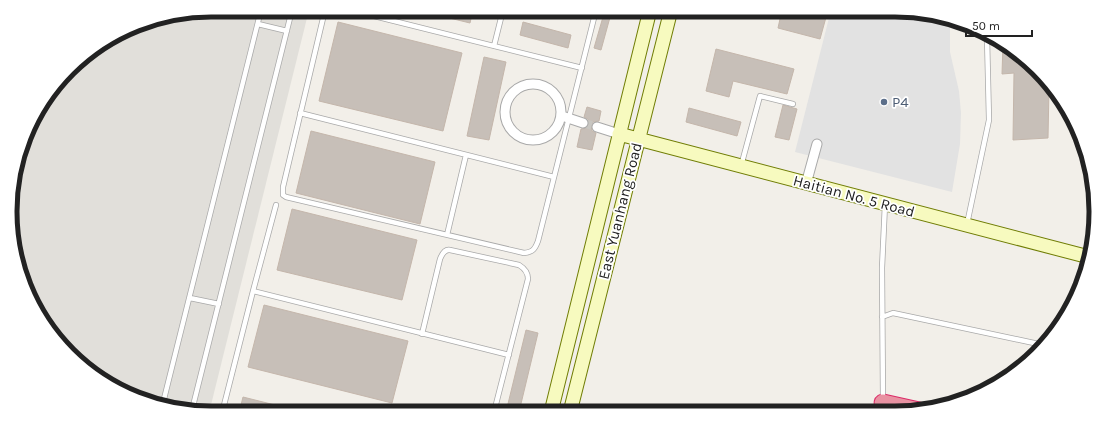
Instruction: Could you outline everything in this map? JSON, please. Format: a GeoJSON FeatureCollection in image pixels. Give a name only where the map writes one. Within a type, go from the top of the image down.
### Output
{"type":"FeatureCollection","features":[{"type":"Feature","properties":{"kind":"street","name":"East Yuanhang Road"},"geometry":{"type":"LineString","coordinates":[[551,406],[648,17]]}},
{"type":"Feature","properties":{"kind":"street","name":"East Yuanhang Road"},"geometry":{"type":"LineString","coordinates":[[572,406],[669,17]]}},
{"type":"Feature","properties":{"kind":"street"},"geometry":{"type":"LineString","coordinates":[[566,117],[558,128],[549,136],[537,141],[524,139],[514,133],[508,125],[505,115],[506,105],[510,96],[517,89],[527,84],[538,84],[548,88],[556,95],[566,117],[583,123]]}},
{"type":"Feature","properties":{"kind":"street"},"geometry":{"type":"LineString","coordinates":[[597,127],[619,134]]}},
{"type":"Feature","properties":{"kind":"street","name":"Haitian No. 5 Road"},"geometry":{"type":"LineString","coordinates":[[619,134],[1083,256]]}},
{"type":"Feature","properties":{"kind":"street"},"geometry":{"type":"LineString","coordinates":[[806,184],[817,144]]}},
{"type":"Feature","properties":{"kind":"lane"},"geometry":{"type":"LineString","coordinates":[[164,400],[260,17]]}},
{"type":"Feature","properties":{"kind":"lane"},"geometry":{"type":"LineString","coordinates":[[193,405],[290,17]]}},
{"type":"Feature","properties":{"kind":"lane"},"geometry":{"type":"LineString","coordinates":[[323,17],[283,187],[283,195],[294,199],[517,252],[531,253],[535,249],[538,241],[554,177],[566,117],[582,68],[594,17]]}},
{"type":"Feature","properties":{"kind":"lane"},"geometry":{"type":"LineString","coordinates":[[378,17],[582,68]]}},
{"type":"Feature","properties":{"kind":"lane"},"geometry":{"type":"LineString","coordinates":[[494,46],[501,17]]}},
{"type":"Feature","properties":{"kind":"lane"},"geometry":{"type":"LineString","coordinates":[[258,24],[287,31]]}},
{"type":"Feature","properties":{"kind":"lane"},"geometry":{"type":"LineString","coordinates":[[966,225],[989,120],[987,40]]}},
{"type":"Feature","properties":{"kind":"lane"},"geometry":{"type":"LineString","coordinates":[[740,167],[760,96],[793,104]]}},
{"type":"Feature","properties":{"kind":"lane"},"geometry":{"type":"LineString","coordinates":[[300,113],[554,177]]}},
{"type":"Feature","properties":{"kind":"lane"},"geometry":{"type":"LineString","coordinates":[[447,235],[466,155]]}},
{"type":"Feature","properties":{"kind":"lane"},"geometry":{"type":"LineString","coordinates":[[882,406],[882,268],[885,204]]}},
{"type":"Feature","properties":{"kind":"lane"},"geometry":{"type":"LineString","coordinates":[[224,406],[276,205]]}},
{"type":"Feature","properties":{"kind":"lane"},"geometry":{"type":"LineString","coordinates":[[422,334],[440,259],[447,250],[519,265],[525,270],[528,279],[496,406]]}},
{"type":"Feature","properties":{"kind":"lane"},"geometry":{"type":"LineString","coordinates":[[253,291],[509,355]]}},
{"type":"Feature","properties":{"kind":"lane"},"geometry":{"type":"LineString","coordinates":[[190,298],[219,304]]}},
{"type":"Feature","properties":{"kind":"lane"},"geometry":{"type":"LineString","coordinates":[[882,317],[893,312],[1038,343]]}},
{"type":"Feature","properties":{"kind":"shaded area"},"geometry":{"type":"Polygon","coordinates":[[[199,17],[307,17],[211,406],[199,406],[161,399],[149,396],[125,386],[93,366],[65,340],[43,309],[27,274],[17,224],[17,199],[27,149],[37,125],[57,93],[83,65],[114,43],[149,27],[199,17]]]}},
{"type":"Feature","properties":{"kind":"shaded area","name":"P4"},"geometry":{"type":"Polygon","coordinates":[[[829,17],[907,17],[950,25],[950,52],[959,91],[961,113],[960,144],[952,192],[795,152],[829,17]]]}},
{"type":"Feature","properties":{"kind":"building"},"geometry":{"type":"Polygon","coordinates":[[[445,17],[471,17],[470,23],[445,17]]]}},
{"type":"Feature","properties":{"kind":"building"},"geometry":{"type":"Polygon","coordinates":[[[603,17],[610,17],[601,50],[594,48],[603,17]]]}},
{"type":"Feature","properties":{"kind":"building"},"geometry":{"type":"Polygon","coordinates":[[[780,17],[826,17],[820,39],[778,28],[780,17]]]}},
{"type":"Feature","properties":{"kind":"building"},"geometry":{"type":"Polygon","coordinates":[[[338,22],[462,53],[443,131],[319,101],[338,22]]]}},
{"type":"Feature","properties":{"kind":"building"},"geometry":{"type":"Polygon","coordinates":[[[523,22],[571,35],[568,48],[520,35],[523,22]]]}},
{"type":"Feature","properties":{"kind":"building"},"geometry":{"type":"Polygon","coordinates":[[[716,49],[794,69],[787,94],[733,81],[729,97],[706,91],[716,49]]]}},
{"type":"Feature","properties":{"kind":"building"},"geometry":{"type":"Polygon","coordinates":[[[1003,50],[1023,65],[1049,93],[1048,138],[1013,140],[1014,73],[1002,74],[1003,50]]]}},
{"type":"Feature","properties":{"kind":"building"},"geometry":{"type":"Polygon","coordinates":[[[484,57],[506,62],[489,140],[467,136],[484,57]]]}},
{"type":"Feature","properties":{"kind":"building"},"geometry":{"type":"Polygon","coordinates":[[[783,105],[797,109],[789,140],[775,137],[783,105]]]}},
{"type":"Feature","properties":{"kind":"building"},"geometry":{"type":"Polygon","coordinates":[[[587,107],[601,111],[599,121],[593,122],[591,126],[592,131],[596,133],[592,150],[577,147],[581,129],[587,128],[589,125],[588,119],[584,117],[587,107]]]}},
{"type":"Feature","properties":{"kind":"building"},"geometry":{"type":"Polygon","coordinates":[[[689,108],[741,122],[737,136],[686,122],[689,108]]]}},
{"type":"Feature","properties":{"kind":"building"},"geometry":{"type":"Polygon","coordinates":[[[311,131],[435,162],[420,224],[296,193],[311,131]]]}},
{"type":"Feature","properties":{"kind":"building"},"geometry":{"type":"Polygon","coordinates":[[[292,209],[417,240],[402,300],[277,270],[292,209]]]}},
{"type":"Feature","properties":{"kind":"building"},"geometry":{"type":"Polygon","coordinates":[[[264,305],[408,341],[392,403],[248,367],[264,305]]]}},
{"type":"Feature","properties":{"kind":"building"},"geometry":{"type":"Polygon","coordinates":[[[526,330],[538,333],[520,406],[507,406],[526,330]]]}},
{"type":"Feature","properties":{"kind":"building"},"geometry":{"type":"Polygon","coordinates":[[[243,397],[279,406],[241,406],[243,397]]]}},
{"type":"Feature","properties":{"kind":"tunnel"},"geometry":{"type":"LineString","coordinates":[[583,123],[597,127]]}},
{"type":"Feature","properties":{"kind":"place","name":"P4"},"geometry":{"type":"Point","coordinates":[884,102]}}]}
